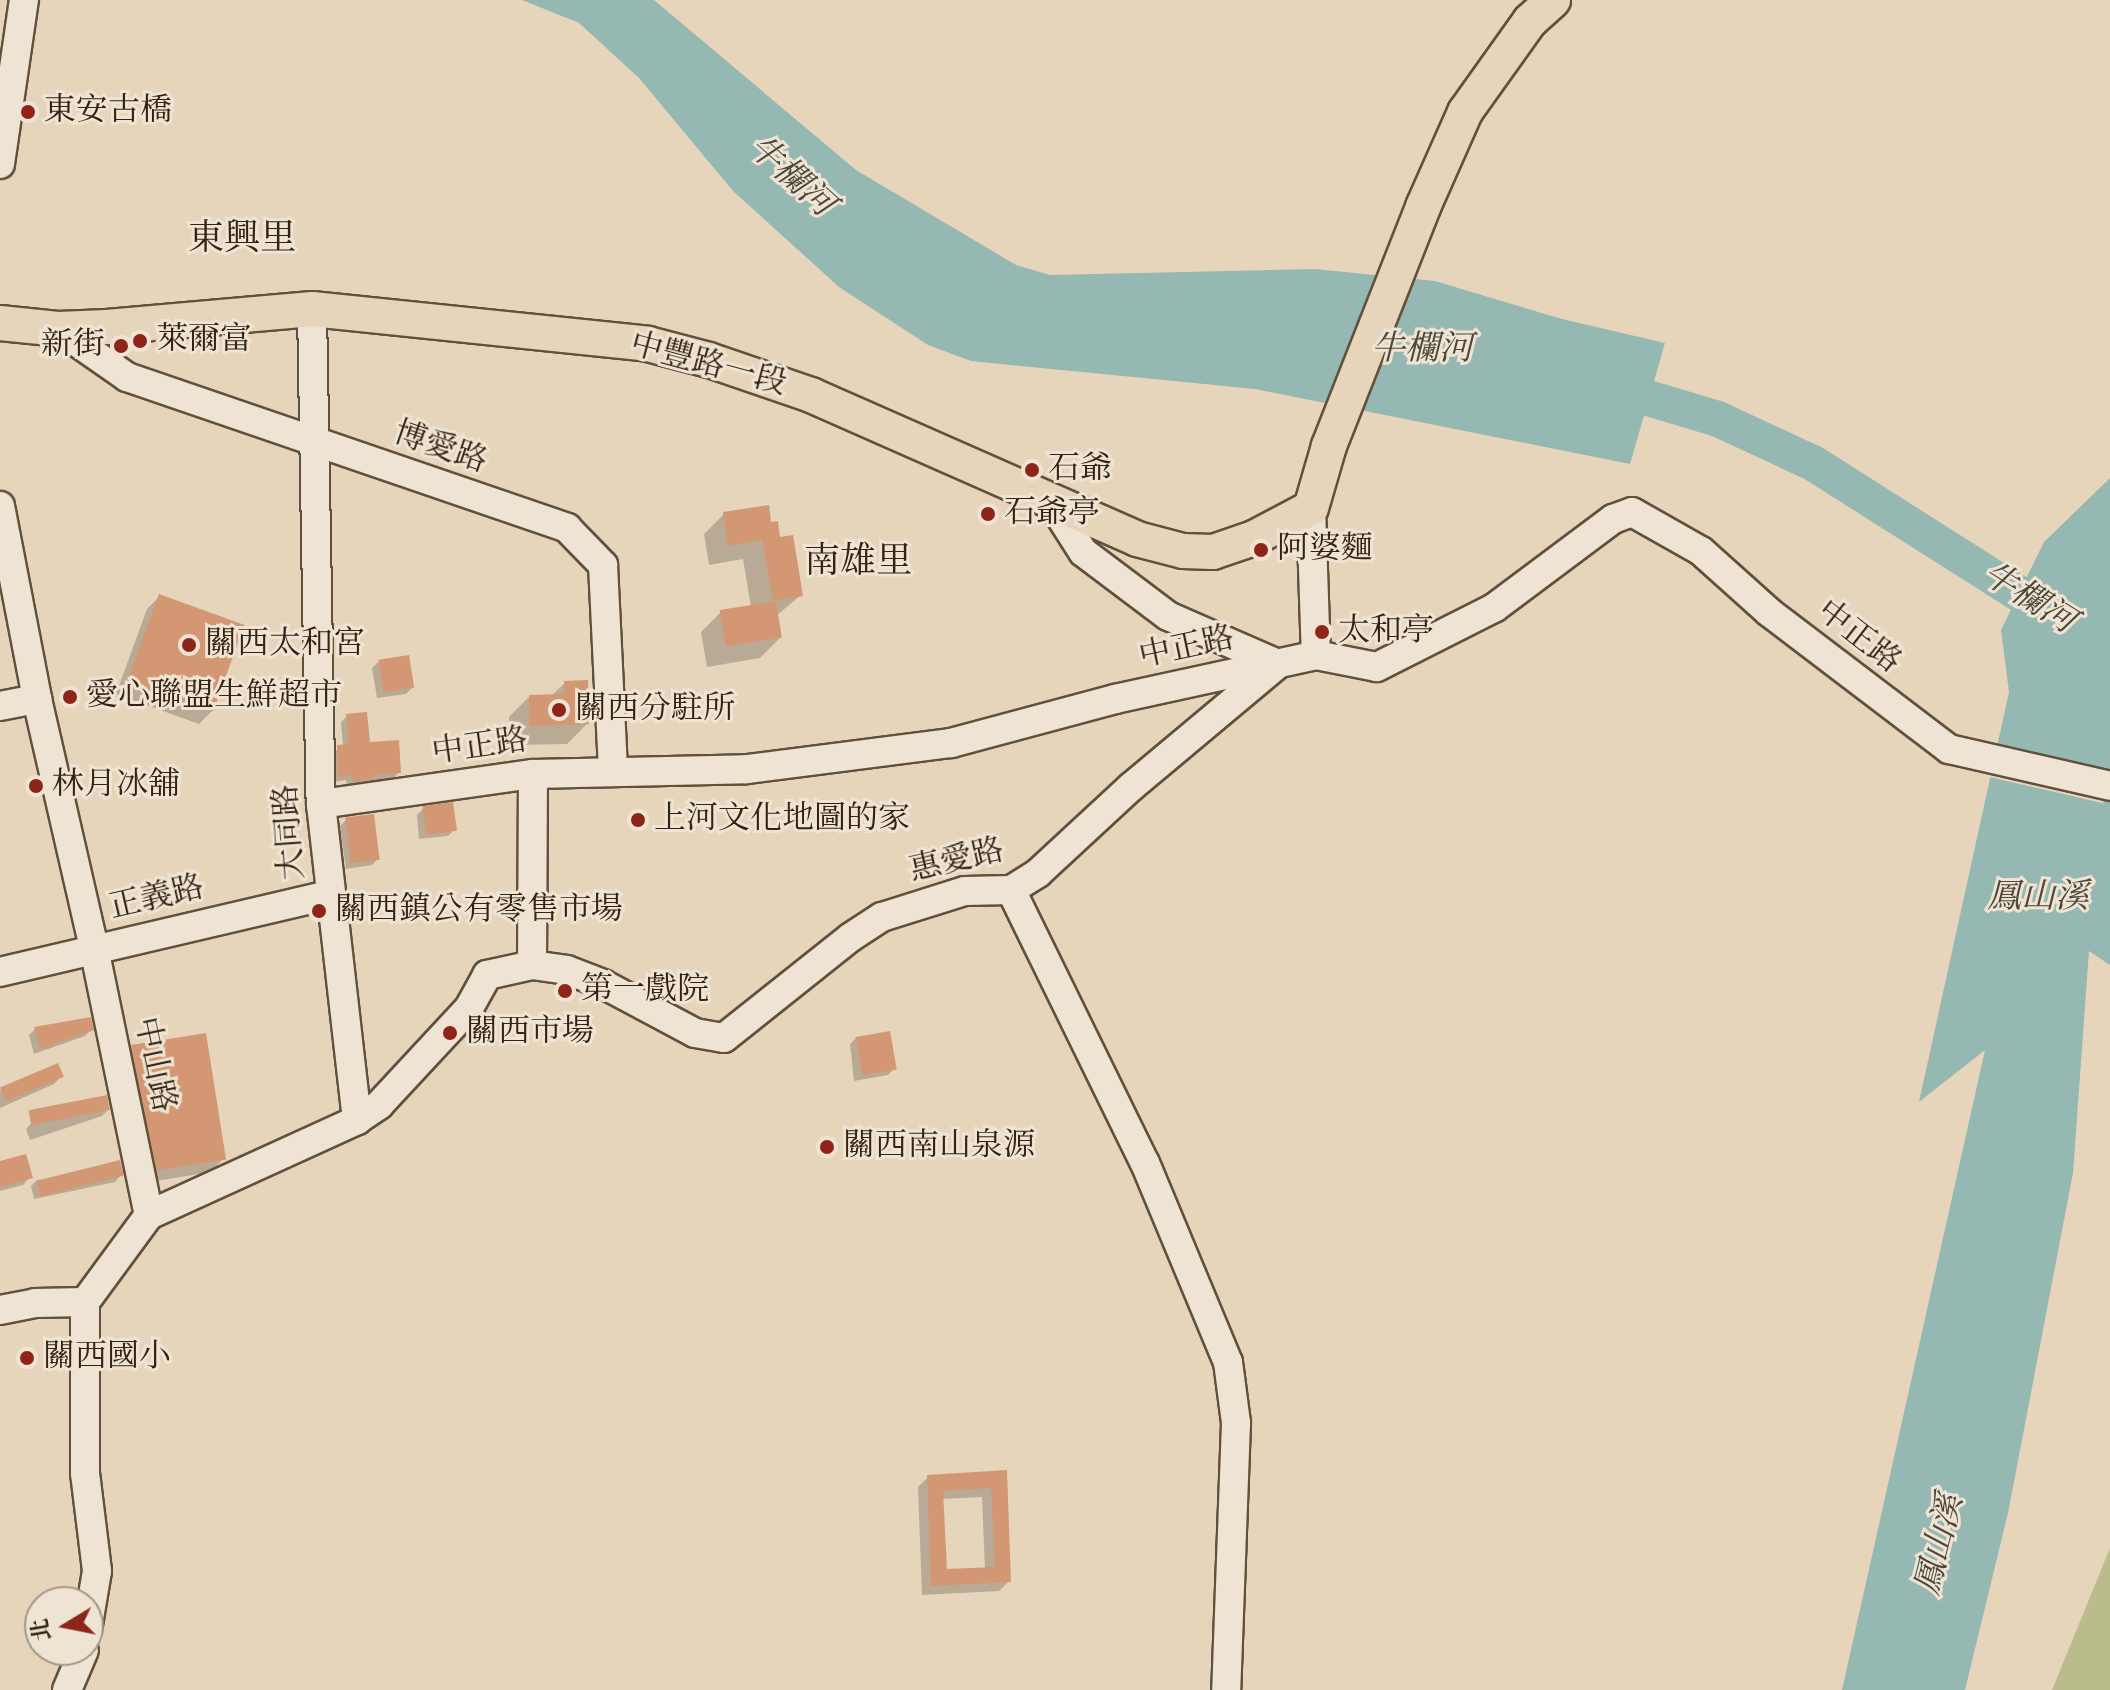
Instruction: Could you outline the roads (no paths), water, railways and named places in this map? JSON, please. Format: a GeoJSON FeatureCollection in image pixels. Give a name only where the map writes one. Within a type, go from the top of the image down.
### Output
{"type":"FeatureCollection","features":[{"type":"Feature","properties":{"kind":"main road"},"geometry":{"type":"LineString","coordinates":[[1311,508],[1329,446],[1423,207],[1465,112],[1514,41],[1553,0]]}},
{"type":"Feature","properties":{"kind":"main road","name":"中豐路一段"},"geometry":{"type":"LineString","coordinates":[[0,323],[58,329],[312,309],[648,344],[709,360],[811,395],[1048,497],[1137,539],[1183,551],[1213,552],[1254,538],[1311,508]]}},
{"type":"Feature","properties":{"kind":"street"},"geometry":{"type":"LineString","coordinates":[[0,164],[24,0]]}},
{"type":"Feature","properties":{"kind":"street","name":"大同路"},"geometry":{"type":"LineString","coordinates":[[312,309],[321,804],[357,1120]]}},
{"type":"Feature","properties":{"kind":"street","name":"博愛路"},"geometry":{"type":"LineString","coordinates":[[58,329],[127,377],[567,528],[603,565],[613,770]]}},
{"type":"Feature","properties":{"kind":"street"},"geometry":{"type":"LineString","coordinates":[[1048,497],[1083,552],[1168,616],[1278,664]]}},
{"type":"Feature","properties":{"kind":"street","name":"中山路"},"geometry":{"type":"LineString","coordinates":[[0,506],[37,699],[94,948],[149,1215]]}},
{"type":"Feature","properties":{"kind":"street"},"geometry":{"type":"LineString","coordinates":[[1311,508],[1316,655]]}},
{"type":"Feature","properties":{"kind":"street","name":"中正路"},"geometry":{"type":"LineString","coordinates":[[321,804],[533,774],[747,769],[951,743],[1115,699],[1316,655],[1377,667],[1494,608],[1613,519],[1632,512],[1701,551],[1769,612],[1949,749],[2110,786]]}},
{"type":"Feature","properties":{"kind":"street","name":"惠愛路"},"geometry":{"type":"LineString","coordinates":[[357,1120],[379,1105],[469,1008],[487,975],[532,965],[567,970],[603,984],[695,1033],[724,1038],[851,937],[882,917],[965,891],[1011,890],[1038,873],[1131,787],[1278,664]]}},
{"type":"Feature","properties":{"kind":"street"},"geometry":{"type":"LineString","coordinates":[[0,706],[37,699]]}},
{"type":"Feature","properties":{"kind":"street"},"geometry":{"type":"LineString","coordinates":[[532,965],[533,774]]}},
{"type":"Feature","properties":{"kind":"street"},"geometry":{"type":"LineString","coordinates":[[1011,890],[1139,1149],[1228,1362],[1236,1423],[1226,1690]]}},
{"type":"Feature","properties":{"kind":"street","name":"正義路"},"geometry":{"type":"LineString","coordinates":[[0,972],[329,895]]}},
{"type":"Feature","properties":{"kind":"street"},"geometry":{"type":"LineString","coordinates":[[94,1586],[97,1571],[85,1473],[85,1302],[149,1215],[357,1120]]}},
{"type":"Feature","properties":{"kind":"street"},"geometry":{"type":"LineString","coordinates":[[0,1310],[35,1303],[85,1302]]}},
{"type":"Feature","properties":{"kind":"street"},"geometry":{"type":"LineString","coordinates":[[67,1690],[77,1666]]}},
{"type":"Feature","properties":{"kind":"water","name":"牛欄河"},"geometry":{"type":"Polygon","coordinates":[[[522,0],[654,0],[856,170],[1016,265],[1050,275],[1315,269],[1435,281],[1562,319],[1665,343],[1630,464],[1255,389],[971,361],[928,345],[839,287],[733,191],[639,78],[579,23],[522,0]]]}},
{"type":"Feature","properties":{"kind":"water","name":"鳳山溪"},"geometry":{"type":"Polygon","coordinates":[[[2110,478],[2110,965],[2089,951],[2073,1173],[2008,1513],[1965,1690],[1842,1690],[1985,1050],[1919,1102],[2009,692],[2001,630],[2044,542],[2110,478]]]}},
{"type":"Feature","properties":{"kind":"waterway","name":"牛欄河"},"geometry":{"type":"LineString","coordinates":[[1602,390],[1628,392],[1718,419],[1813,463],[2059,619]]}},
{"type":"Feature","properties":{"kind":"place","name":"東安古橋"},"geometry":{"type":"Point","coordinates":[28,112]}},
{"type":"Feature","properties":{"kind":"place","name":"萊爾富"},"geometry":{"type":"Point","coordinates":[140,341]}},
{"type":"Feature","properties":{"kind":"place","name":"新街"},"geometry":{"type":"Point","coordinates":[121,346]}},
{"type":"Feature","properties":{"kind":"place","name":"石爺"},"geometry":{"type":"Point","coordinates":[1032,470]}},
{"type":"Feature","properties":{"kind":"place","name":"石爺亭"},"geometry":{"type":"Point","coordinates":[988,514]}},
{"type":"Feature","properties":{"kind":"place","name":"阿婆麵"},"geometry":{"type":"Point","coordinates":[1261,550]}},
{"type":"Feature","properties":{"kind":"place","name":"太和亭"},"geometry":{"type":"Point","coordinates":[1322,632]}},
{"type":"Feature","properties":{"kind":"place","name":"關西太和宮"},"geometry":{"type":"Point","coordinates":[189,645]}},
{"type":"Feature","properties":{"kind":"place","name":"愛心聯盟生鮮超市"},"geometry":{"type":"Point","coordinates":[70,697]}},
{"type":"Feature","properties":{"kind":"place","name":"關西分駐所"},"geometry":{"type":"Point","coordinates":[559,710]}},
{"type":"Feature","properties":{"kind":"place","name":"林月冰舖"},"geometry":{"type":"Point","coordinates":[36,786]}},
{"type":"Feature","properties":{"kind":"place","name":"上河文化地圖的家"},"geometry":{"type":"Point","coordinates":[638,820]}},
{"type":"Feature","properties":{"kind":"place","name":"關西鎮公有零售市場"},"geometry":{"type":"Point","coordinates":[319,911]}},
{"type":"Feature","properties":{"kind":"place","name":"第一戲院"},"geometry":{"type":"Point","coordinates":[565,991]}},
{"type":"Feature","properties":{"kind":"place","name":"關西市場"},"geometry":{"type":"Point","coordinates":[450,1033]}},
{"type":"Feature","properties":{"kind":"place","name":"關西南山泉源"},"geometry":{"type":"Point","coordinates":[827,1147]}},
{"type":"Feature","properties":{"kind":"place","name":"關西國小"},"geometry":{"type":"Point","coordinates":[27,1358]}},
{"type":"Feature","properties":{"kind":"district","name":"東興里"},"geometry":{"type":"Point","coordinates":[242,241]}},
{"type":"Feature","properties":{"kind":"district","name":"南雄里"},"geometry":{"type":"Point","coordinates":[858,564]}}]}
